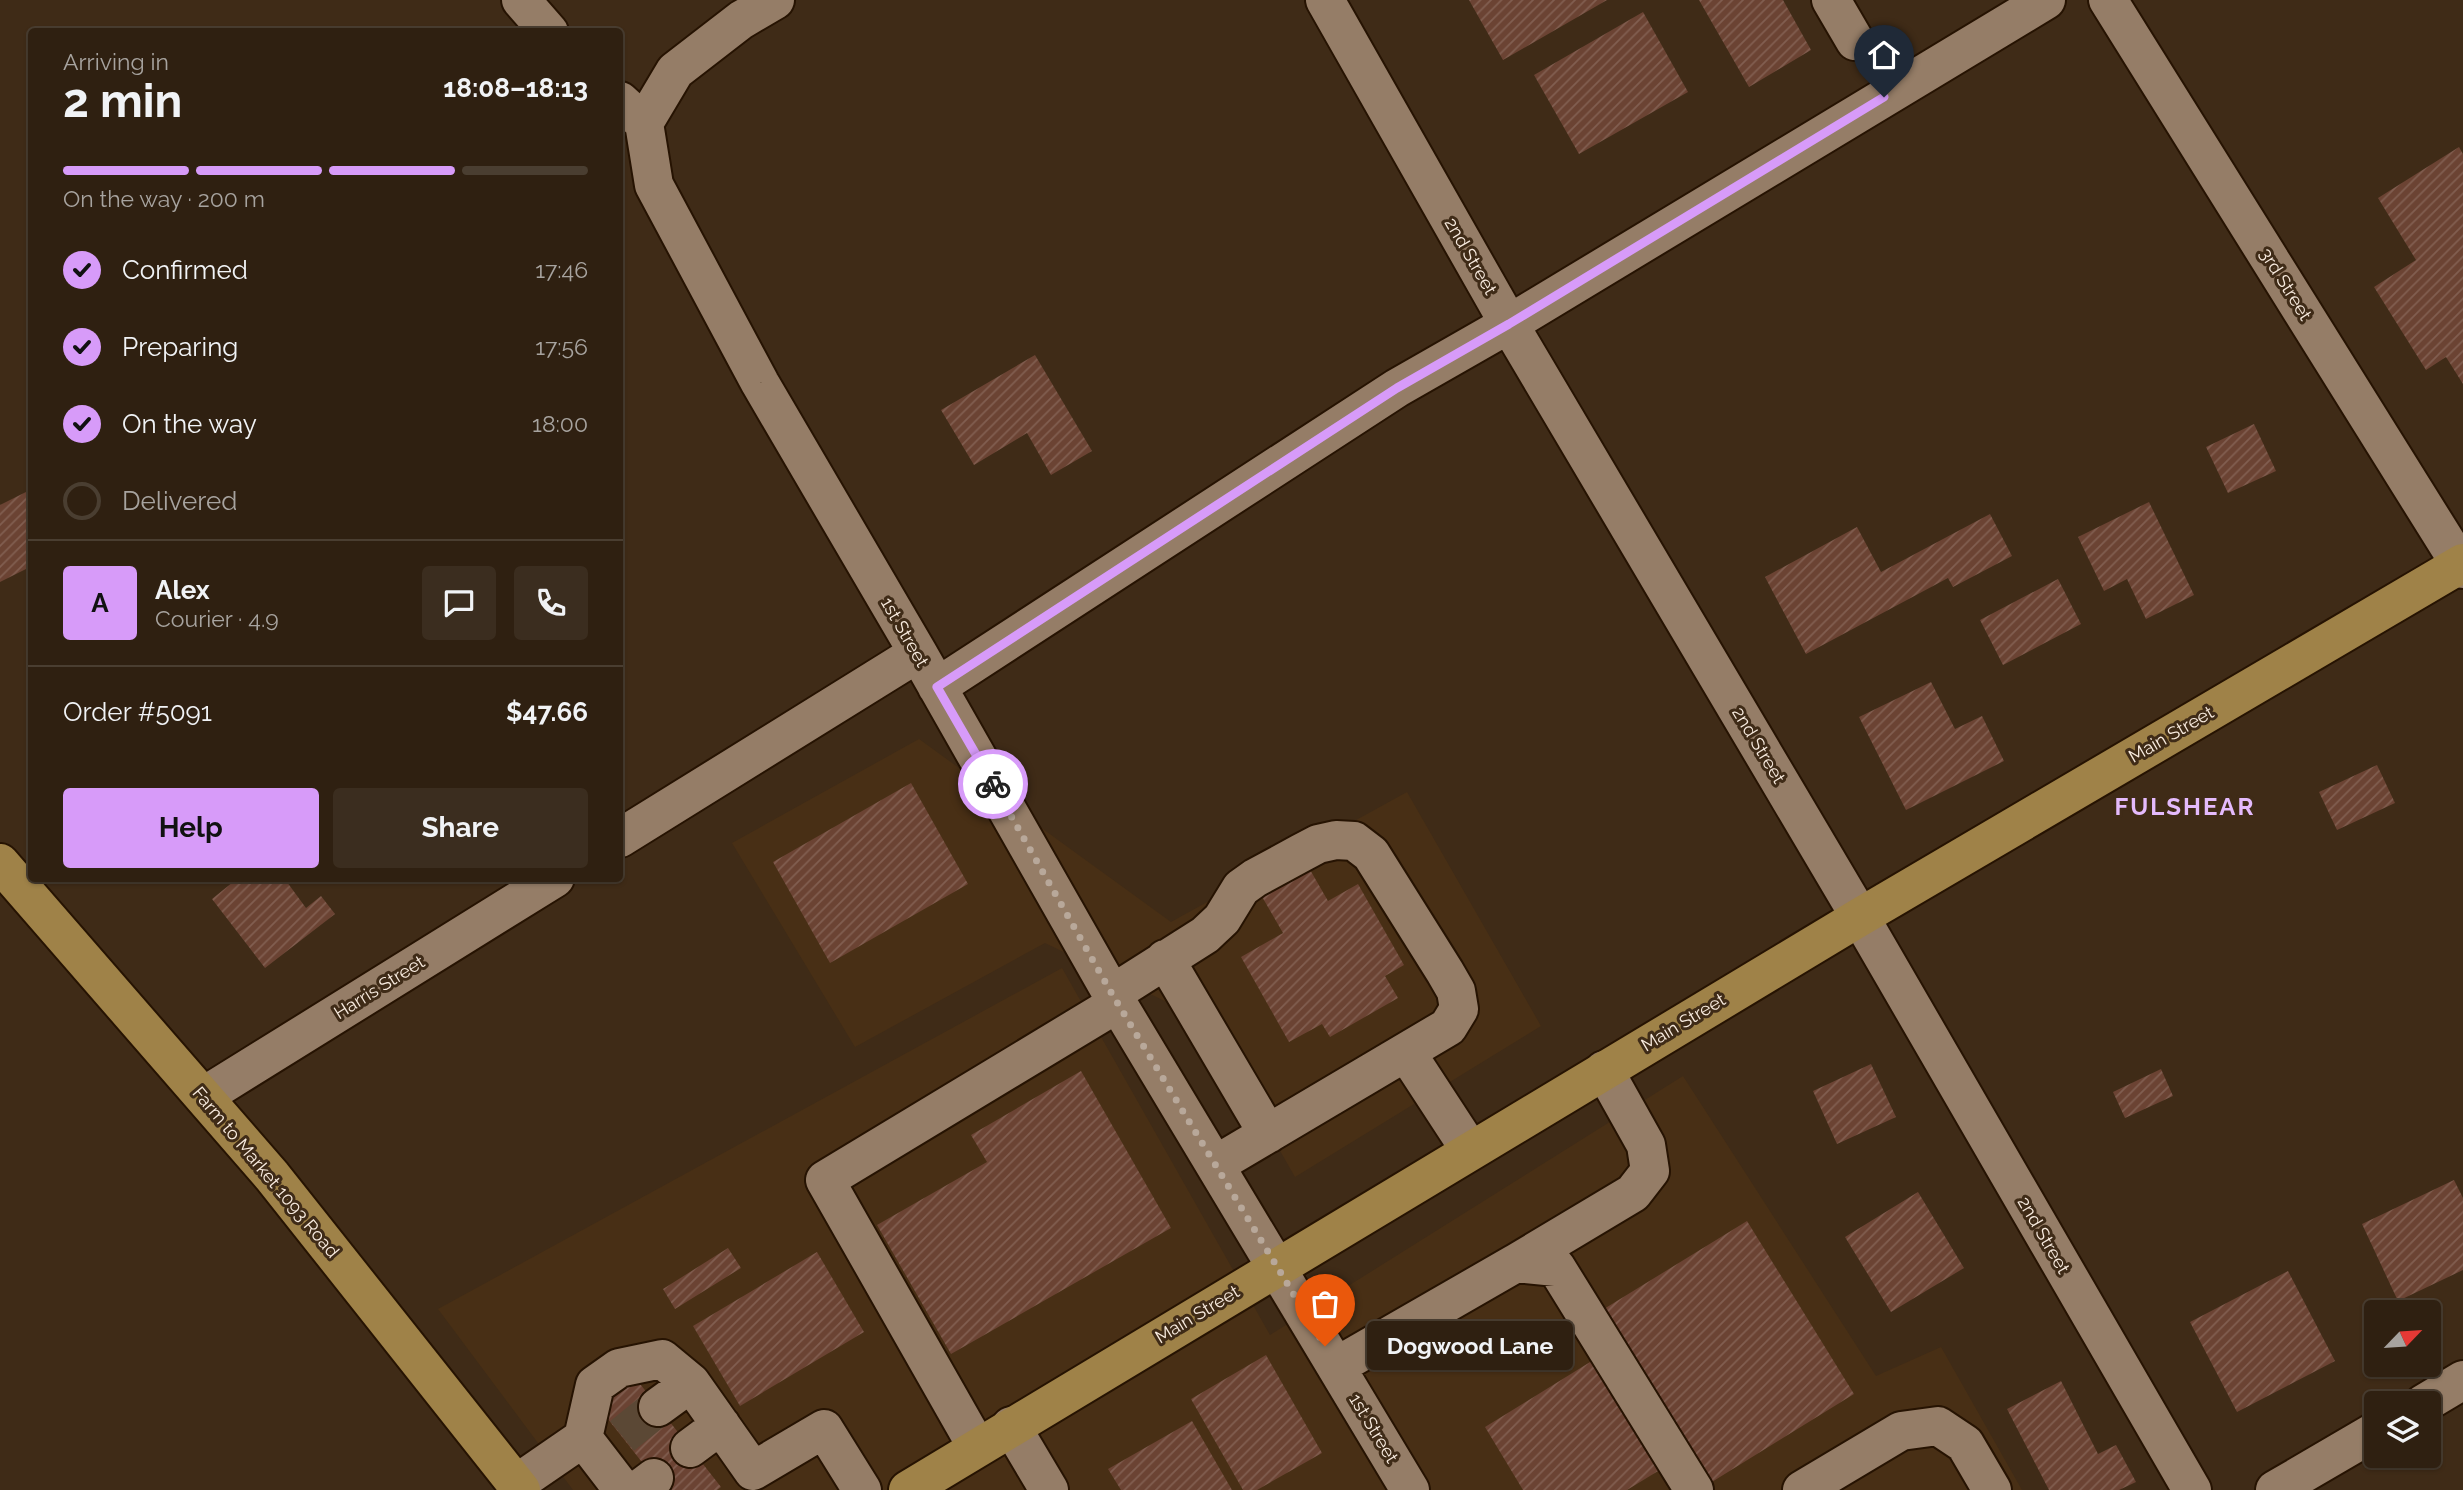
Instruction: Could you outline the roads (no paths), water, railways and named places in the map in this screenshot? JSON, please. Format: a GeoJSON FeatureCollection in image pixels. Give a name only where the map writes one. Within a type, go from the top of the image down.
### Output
{"type":"FeatureCollection","features":[{"type":"Feature","properties":{"kind":"main road","name":"Main Street"},"geometry":{"type":"LineString","coordinates":[[916,1488],[1011,1426],[1860,916],[2462,566]]}},
{"type":"Feature","properties":{"kind":"main road","name":"Farm to Market 1093 Road"},"geometry":{"type":"LineString","coordinates":[[0,863],[272,1176],[517,1488]]}},
{"type":"Feature","properties":{"kind":"street"},"geometry":{"type":"LineString","coordinates":[[521,0],[545,28]]}},
{"type":"Feature","properties":{"kind":"street"},"geometry":{"type":"LineString","coordinates":[[632,112],[675,71],[741,20],[775,0]]}},
{"type":"Feature","properties":{"kind":"street","name":"2nd Street"},"geometry":{"type":"LineString","coordinates":[[1325,0],[1509,324],[1860,916],[2192,1490]]}},
{"type":"Feature","properties":{"kind":"street"},"geometry":{"type":"LineString","coordinates":[[1831,0],[1855,41]]}},
{"type":"Feature","properties":{"kind":"street"},"geometry":{"type":"LineString","coordinates":[[937,687],[1397,388],[1509,324],[2046,0]]}},
{"type":"Feature","properties":{"kind":"street","name":"3rd Street"},"geometry":{"type":"LineString","coordinates":[[2108,0],[2462,566]]}},
{"type":"Feature","properties":{"kind":"street","name":"1st Street"},"geometry":{"type":"LineString","coordinates":[[632,112],[654,186],[760,383],[1115,998],[1410,1490]]}},
{"type":"Feature","properties":{"kind":"street"},"geometry":{"type":"LineString","coordinates":[[623,836],[918,653]]}},
{"type":"Feature","properties":{"kind":"street"},"geometry":{"type":"LineString","coordinates":[[977,1447],[825,1181],[1115,998],[1165,959],[1205,935],[1222,919],[1241,888],[1255,878],[1318,844],[1336,840],[1354,841],[1371,854],[1456,991],[1459,1009],[1448,1027],[1215,1165]]}},
{"type":"Feature","properties":{"kind":"street","name":"Harris Street"},"geometry":{"type":"LineString","coordinates":[[204,1096],[549,882]]}},
{"type":"Feature","properties":{"kind":"street"},"geometry":{"type":"LineString","coordinates":[[1165,959],[1268,1133]]}},
{"type":"Feature","properties":{"kind":"street"},"geometry":{"type":"LineString","coordinates":[[1406,1052],[1470,1150]]}},
{"type":"Feature","properties":{"kind":"street"},"geometry":{"type":"LineString","coordinates":[[1337,1366],[1633,1193],[1650,1171],[1646,1145],[1604,1070]]}},
{"type":"Feature","properties":{"kind":"street"},"geometry":{"type":"LineString","coordinates":[[1516,1263],[1556,1267],[1694,1490]]}},
{"type":"Feature","properties":{"kind":"street"},"geometry":{"type":"LineString","coordinates":[[638,1486],[601,1443],[595,1385],[618,1368],[662,1359],[691,1383],[721,1425],[741,1480],[824,1429],[862,1490]]}},
{"type":"Feature","properties":{"kind":"street"},"geometry":{"type":"LineString","coordinates":[[2441,1393],[2463,1380]]}},
{"type":"Feature","properties":{"kind":"street"},"geometry":{"type":"LineString","coordinates":[[658,1407],[691,1383]]}},
{"type":"Feature","properties":{"kind":"street"},"geometry":{"type":"LineString","coordinates":[[690,1448],[721,1425]]}},
{"type":"Feature","properties":{"kind":"street"},"geometry":{"type":"LineString","coordinates":[[1011,1426],[1049,1490]]}},
{"type":"Feature","properties":{"kind":"street"},"geometry":{"type":"LineString","coordinates":[[1802,1490],[1901,1431],[1938,1426],[1965,1444],[1992,1490]]}},
{"type":"Feature","properties":{"kind":"street"},"geometry":{"type":"LineString","coordinates":[[2275,1490],[2364,1438]]}},
{"type":"Feature","properties":{"kind":"street"},"geometry":{"type":"LineString","coordinates":[[517,1488],[601,1443]]}},
{"type":"Feature","properties":{"kind":"tunnel"},"geometry":{"type":"LineString","coordinates":[[622,1436],[658,1407]]}},
{"type":"Feature","properties":{"kind":"place","name":"Dogwood Lane"},"geometry":{"type":"Point","coordinates":[1325,1346]}},
{"type":"Feature","properties":{"kind":"district","name":"FULSHEAR"},"geometry":{"type":"Point","coordinates":[2185,806]}}]}
